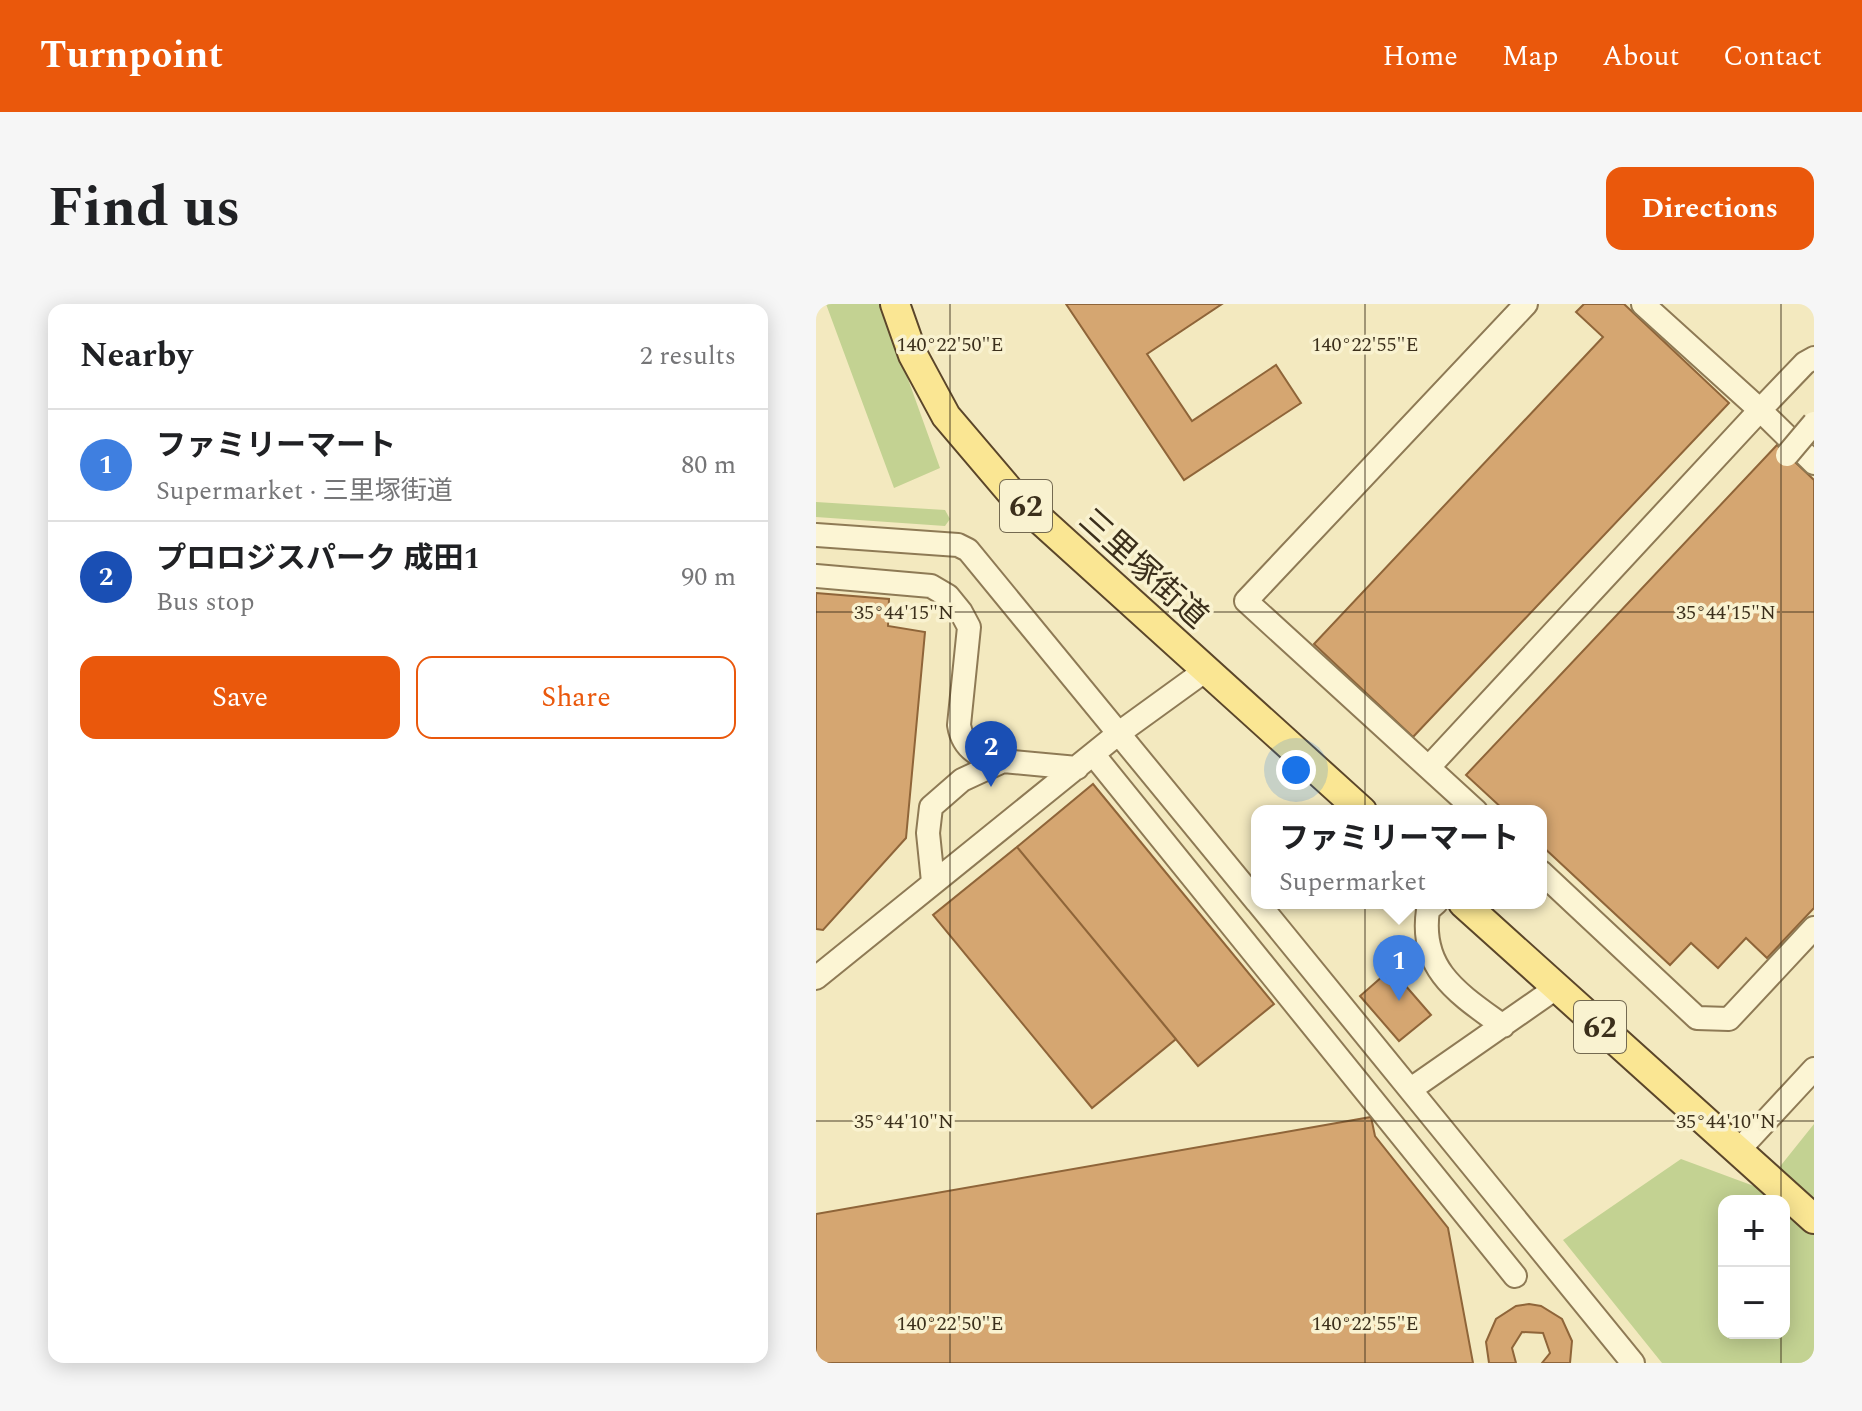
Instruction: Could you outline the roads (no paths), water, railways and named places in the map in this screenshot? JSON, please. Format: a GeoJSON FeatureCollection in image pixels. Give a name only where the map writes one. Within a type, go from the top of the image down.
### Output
{"type":"FeatureCollection","features":[{"type":"Feature","properties":{"kind":"main road","name":"三里塚街道"},"geometry":{"type":"LineString","coordinates":[[895,304],[913,355],[946,416],[1014,496],[1355,805]]}},
{"type":"Feature","properties":{"kind":"main road","name":"62"},"geometry":{"type":"LineString","coordinates":[[1470,909],[1814,1219]]}},
{"type":"Feature","properties":{"kind":"street"},"geometry":{"type":"LineString","coordinates":[[1470,805],[1246,601],[1526,304]]}},
{"type":"Feature","properties":{"kind":"street"},"geometry":{"type":"LineString","coordinates":[[1643,304],[1814,463]]}},
{"type":"Feature","properties":{"kind":"street"},"geometry":{"type":"LineString","coordinates":[[1429,767],[1760,410],[1805,363],[1814,358]]}},
{"type":"Feature","properties":{"kind":"street"},"geometry":{"type":"LineString","coordinates":[[1787,455],[1814,423]]}},
{"type":"Feature","properties":{"kind":"street"},"geometry":{"type":"LineString","coordinates":[[816,535],[958,545],[968,550],[1251,893]]}},
{"type":"Feature","properties":{"kind":"street"},"geometry":{"type":"LineString","coordinates":[[816,576],[931,586],[948,596],[969,627],[959,725],[968,748],[983,758],[1003,761],[1085,761]]}},
{"type":"Feature","properties":{"kind":"street"},"geometry":{"type":"LineString","coordinates":[[816,978],[1119,733],[1206,670]]}},
{"type":"Feature","properties":{"kind":"street"},"geometry":{"type":"LineString","coordinates":[[933,882],[928,833],[931,807],[962,780],[1003,761]]}},
{"type":"Feature","properties":{"kind":"street"},"geometry":{"type":"LineString","coordinates":[[1085,761],[1515,1276]]}},
{"type":"Feature","properties":{"kind":"street"},"geometry":{"type":"LineString","coordinates":[[1547,878],[1697,1018],[1729,1019],[1814,928]]}},
{"type":"Feature","properties":{"kind":"street"},"geometry":{"type":"LineString","coordinates":[[1264,909],[1633,1363]]}},
{"type":"Feature","properties":{"kind":"street"},"geometry":{"type":"LineString","coordinates":[[1429,909],[1425,932],[1429,952],[1455,991],[1503,1026]]}},
{"type":"Feature","properties":{"kind":"street"},"geometry":{"type":"LineString","coordinates":[[1411,1089],[1556,988]]}},
{"type":"Feature","properties":{"kind":"street"},"geometry":{"type":"LineString","coordinates":[[1737,1152],[1814,1069]]}},
{"type":"Feature","properties":{"kind":"place","name":"プロロジスパーク 成田1"},"geometry":{"type":"Point","coordinates":[991,787]}},
{"type":"Feature","properties":{"kind":"place","name":"ファミリーマート"},"geometry":{"type":"Point","coordinates":[1399,1001]}}]}
